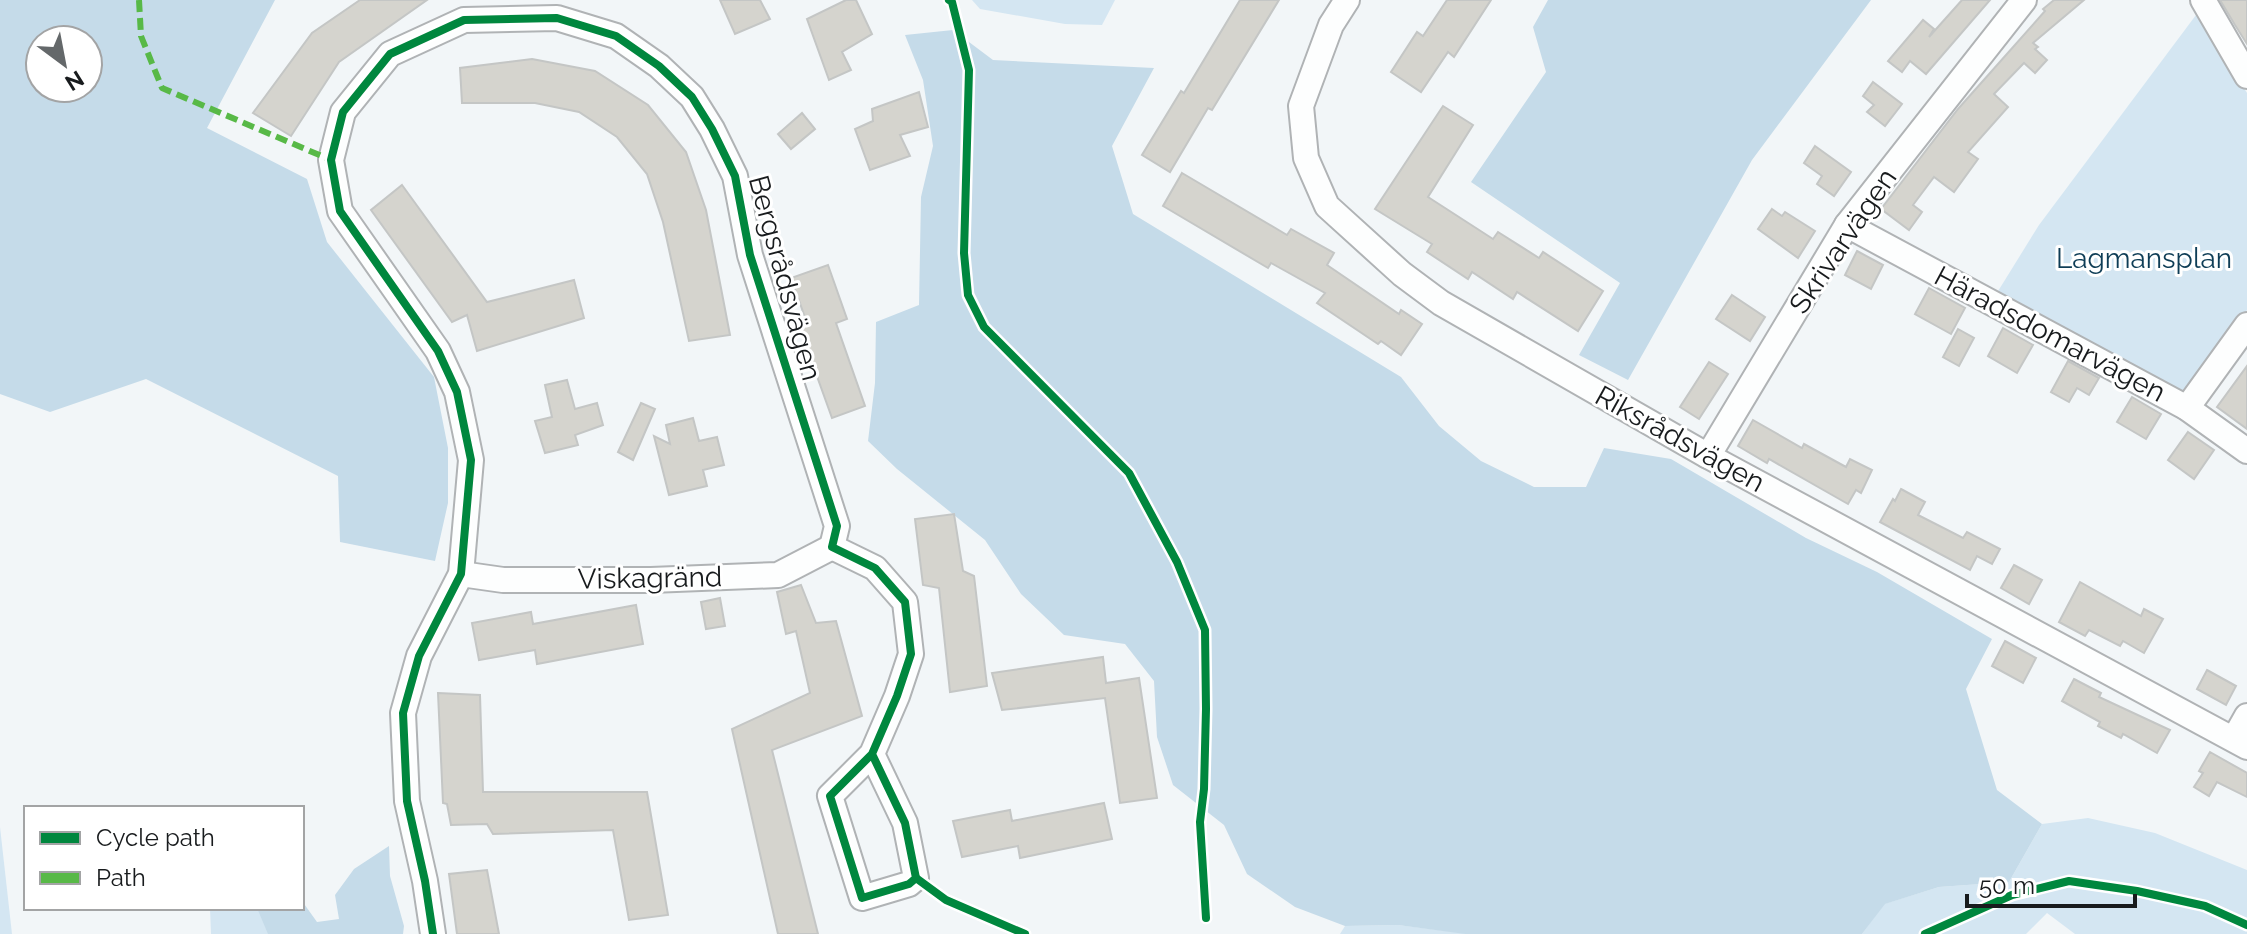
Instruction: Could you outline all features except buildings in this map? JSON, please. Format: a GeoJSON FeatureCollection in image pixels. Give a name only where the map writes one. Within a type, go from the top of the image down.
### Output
{"type":"FeatureCollection","features":[{"type":"Feature","properties":{"kind":"street","name":"Riksrådsvägen"},"geometry":{"type":"LineString","coordinates":[[1347,0],[1331,25],[1301,106],[1306,158],[1327,206],[1402,274],[1441,303],[1708,456],[2240,743]]}},
{"type":"Feature","properties":{"kind":"street","name":"Skrivarvägen"},"geometry":{"type":"LineString","coordinates":[[1708,456],[1847,225],[2024,0]]}},
{"type":"Feature","properties":{"kind":"street"},"geometry":{"type":"LineString","coordinates":[[2203,0],[2247,76]]}},
{"type":"Feature","properties":{"kind":"street","name":"Bergsrådsvägen"},"geometry":{"type":"LineString","coordinates":[[433,934],[428,895],[407,801],[403,713],[419,656],[461,574],[471,460],[457,392],[438,351],[340,211],[331,160],[343,112],[390,54],[464,20],[561,9],[616,36],[659,66],[692,97],[735,176],[750,255],[837,526],[832,547]]}},
{"type":"Feature","properties":{"kind":"street","name":"Häradsdomarvägen"},"geometry":{"type":"LineString","coordinates":[[1847,225],[2187,408],[2247,451]]}},
{"type":"Feature","properties":{"kind":"street"},"geometry":{"type":"LineString","coordinates":[[2187,408],[2247,325]]}},
{"type":"Feature","properties":{"kind":"street"},"geometry":{"type":"LineString","coordinates":[[832,547],[875,568],[905,602],[911,654],[872,754],[830,796],[862,898],[909,884],[916,878],[905,823],[872,754]]}},
{"type":"Feature","properties":{"kind":"street","name":"Viskagränd"},"geometry":{"type":"LineString","coordinates":[[461,574],[503,580],[651,580],[778,575],[832,547]]}},
{"type":"Feature","properties":{"kind":"street"},"geometry":{"type":"LineString","coordinates":[[2240,743],[2247,716]]}},
{"type":"Feature","properties":{"kind":"green space"},"geometry":{"type":"Polygon","coordinates":[[[972,0],[1115,0],[1102,25],[1065,24],[980,9],[972,0]]]}},
{"type":"Feature","properties":{"kind":"green space","name":"Lagmansplan"},"geometry":{"type":"Polygon","coordinates":[[[2196,15],[2247,93],[2247,310],[2187,391],[2179,393],[1995,296],[2039,225],[2196,15]]]}},
{"type":"Feature","properties":{"kind":"green space"},"geometry":{"type":"Polygon","coordinates":[[[2088,818],[2155,833],[2247,870],[2247,934],[2075,934],[2047,913],[2026,934],[1862,934],[1884,904],[1939,887],[2009,882],[2042,824],[2088,818]]]}},
{"type":"Feature","properties":{"kind":"green space"},"geometry":{"type":"Polygon","coordinates":[[[0,827],[12,934],[0,934],[0,827]]]}},
{"type":"Feature","properties":{"kind":"green space"},"geometry":{"type":"Polygon","coordinates":[[[210,910],[290,910],[296,934],[211,934],[210,910]]]}},
{"type":"Feature","properties":{"kind":"green space"},"geometry":{"type":"Polygon","coordinates":[[[1398,925],[1465,934],[1340,934],[1345,926],[1398,925]]]}},
{"type":"Feature","properties":{"kind":"shaded area"},"geometry":{"type":"Polygon","coordinates":[[[0,0],[275,0],[207,128],[307,179],[327,242],[434,377],[448,448],[448,503],[435,561],[340,542],[338,476],[146,379],[50,412],[0,394],[0,0]]]}},
{"type":"Feature","properties":{"kind":"shaded area"},"geometry":{"type":"Polygon","coordinates":[[[1548,0],[1871,0],[1752,160],[1628,380],[1579,355],[1620,283],[1471,182],[1546,72],[1533,27],[1548,0]]]}},
{"type":"Feature","properties":{"kind":"shaded area"},"geometry":{"type":"Polygon","coordinates":[[[953,30],[993,60],[1154,68],[1112,146],[1133,214],[1401,377],[1439,426],[1481,461],[1534,487],[1586,487],[1604,448],[1671,459],[1806,538],[1877,572],[1992,639],[1966,689],[1997,790],[2042,824],[2009,882],[1939,887],[1885,904],[1862,934],[1465,934],[1398,925],[1345,926],[1295,907],[1247,874],[1224,825],[1173,785],[1157,737],[1154,681],[1125,644],[1064,635],[1021,594],[985,540],[897,469],[868,441],[875,383],[876,322],[919,305],[921,197],[933,146],[923,80],[905,35],[953,30]]]}},
{"type":"Feature","properties":{"kind":"shaded area"},"geometry":{"type":"Polygon","coordinates":[[[389,846],[390,876],[404,926],[403,934],[268,934],[258,910],[304,910],[304,904],[317,922],[339,919],[335,895],[354,869],[389,846]]]}},
{"type":"Feature","properties":{"kind":"marked path"},"geometry":{"type":"LineString","coordinates":[[139,0],[141,36],[162,88],[331,160]]}},
{"type":"Feature","properties":{"kind":"cycle path"},"geometry":{"type":"LineString","coordinates":[[949,0],[969,70],[964,253],[968,295],[984,327],[1129,473],[1177,562],[1205,630],[1204,789],[1200,822],[1206,918]]}},
{"type":"Feature","properties":{"kind":"cycle path"},"geometry":{"type":"LineString","coordinates":[[433,934],[407,801],[403,713],[419,656],[461,574],[471,460],[457,392],[438,351],[340,211],[331,160],[343,112],[390,54],[464,20],[557,18],[616,36],[659,66],[692,97],[712,129],[735,176],[750,255],[837,526],[832,547],[875,568],[905,602],[911,654],[897,696],[872,754],[830,796],[862,898],[909,884],[916,878],[905,823],[872,754]]}},
{"type":"Feature","properties":{"kind":"cycle path"},"geometry":{"type":"LineString","coordinates":[[916,878],[946,900],[1025,934]]}},
{"type":"Feature","properties":{"kind":"cycle path"},"geometry":{"type":"LineString","coordinates":[[1925,934],[2012,895],[2069,881],[2137,891],[2205,906],[2247,925]]}}]}
